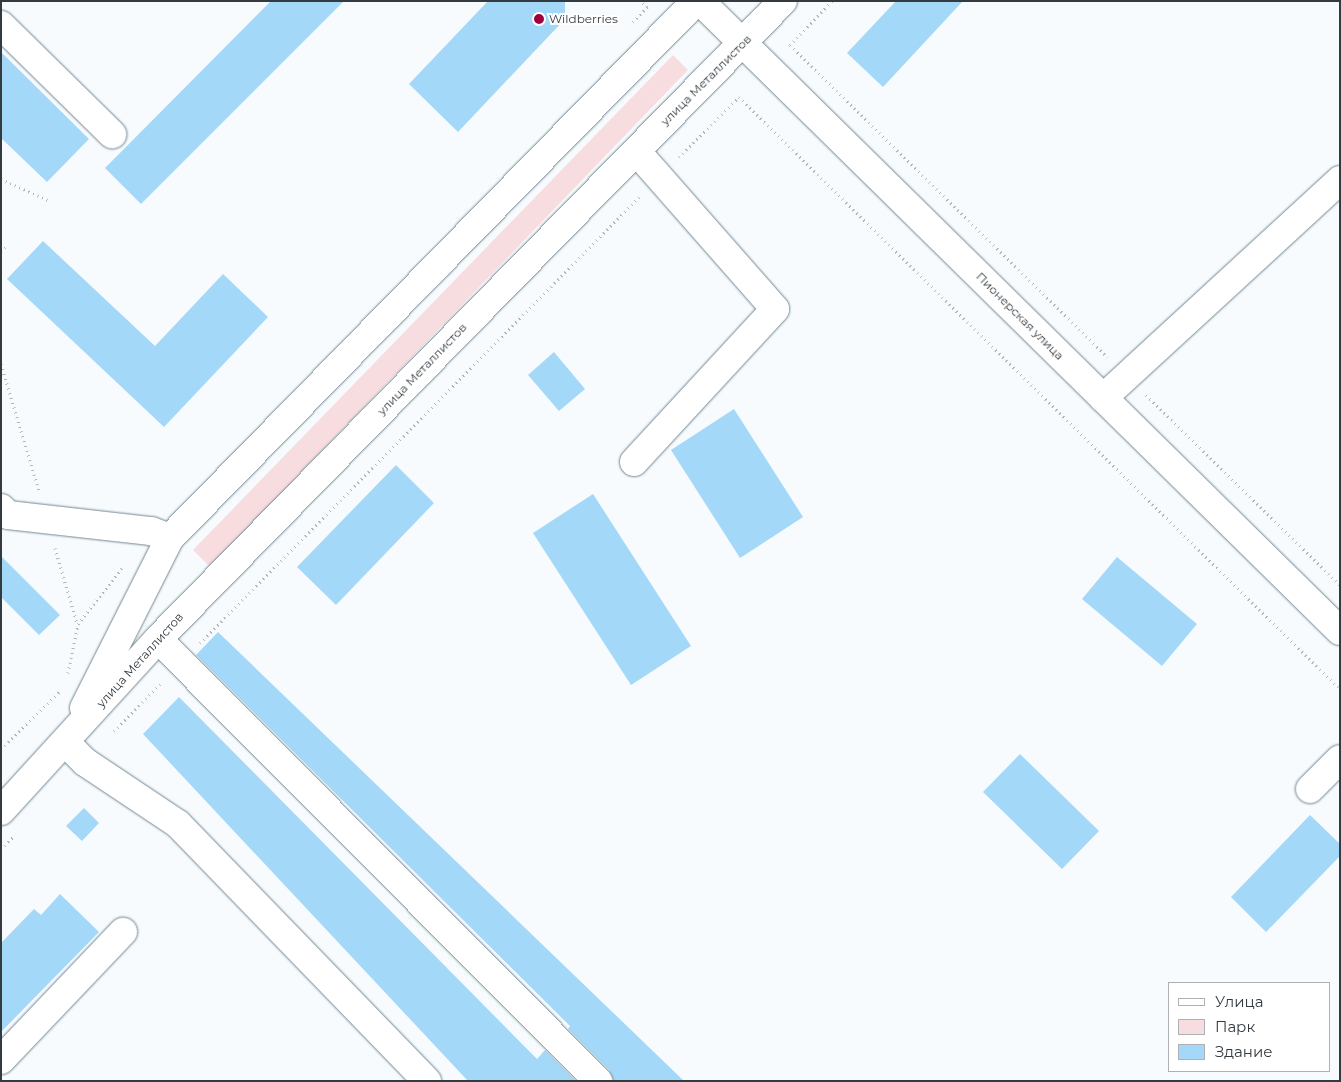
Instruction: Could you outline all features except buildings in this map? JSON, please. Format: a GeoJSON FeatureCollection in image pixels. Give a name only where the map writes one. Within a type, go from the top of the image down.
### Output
{"type":"FeatureCollection","features":[{"type":"Feature","properties":{"kind":"street","name":"Пионерская улица"},"geometry":{"type":"LineString","coordinates":[[698,1],[1340,631]]}},
{"type":"Feature","properties":{"kind":"street","name":"улица Металлистов"},"geometry":{"type":"LineString","coordinates":[[66,743],[170,538],[698,1]]}},
{"type":"Feature","properties":{"kind":"street","name":"улица Металлистов"},"geometry":{"type":"LineString","coordinates":[[8,808],[158,639],[783,1]]}},
{"type":"Feature","properties":{"kind":"street"},"geometry":{"type":"LineString","coordinates":[[1,25],[112,134]]}},
{"type":"Feature","properties":{"kind":"street"},"geometry":{"type":"LineString","coordinates":[[634,462],[775,309],[661,175],[636,151]]}},
{"type":"Feature","properties":{"kind":"street"},"geometry":{"type":"LineString","coordinates":[[1103,398],[1340,180]]}},
{"type":"Feature","properties":{"kind":"street"},"geometry":{"type":"LineString","coordinates":[[1,508],[8,514],[151,531],[170,538]]}},
{"type":"Feature","properties":{"kind":"street"},"geometry":{"type":"LineString","coordinates":[[158,639],[180,664],[598,1081]]}},
{"type":"Feature","properties":{"kind":"street"},"geometry":{"type":"LineString","coordinates":[[66,743],[85,762],[178,824],[427,1081]]}},
{"type":"Feature","properties":{"kind":"street"},"geometry":{"type":"LineString","coordinates":[[1310,789],[1340,759]]}},
{"type":"Feature","properties":{"kind":"street"},"geometry":{"type":"LineString","coordinates":[[1,1060],[123,932]]}},
{"type":"Feature","properties":{"kind":"path"},"geometry":{"type":"LineString","coordinates":[[641,1],[647,7]]}},
{"type":"Feature","properties":{"kind":"path"},"geometry":{"type":"LineString","coordinates":[[832,1],[790,45],[1340,585]]}},
{"type":"Feature","properties":{"kind":"path"},"geometry":{"type":"LineString","coordinates":[[85,762],[738,97],[1340,690]]}},
{"type":"Feature","properties":{"kind":"path"},"geometry":{"type":"LineString","coordinates":[[1,179],[48,200]]}},
{"type":"Feature","properties":{"kind":"path"},"geometry":{"type":"LineString","coordinates":[[1,252],[5,247]]}},
{"type":"Feature","properties":{"kind":"path"},"geometry":{"type":"LineString","coordinates":[[1,749],[66,684]]}},
{"type":"Feature","properties":{"kind":"path"},"geometry":{"type":"LineString","coordinates":[[1,849],[8,808]]}},
{"type":"Feature","properties":{"kind":"green space"},"geometry":{"type":"Polygon","coordinates":[[[673,55],[688,70],[210,567],[193,550],[673,55]]]}},
{"type":"Feature","properties":{"kind":"place","name":"Wildberries"},"geometry":{"type":"Point","coordinates":[539,19]}}]}
